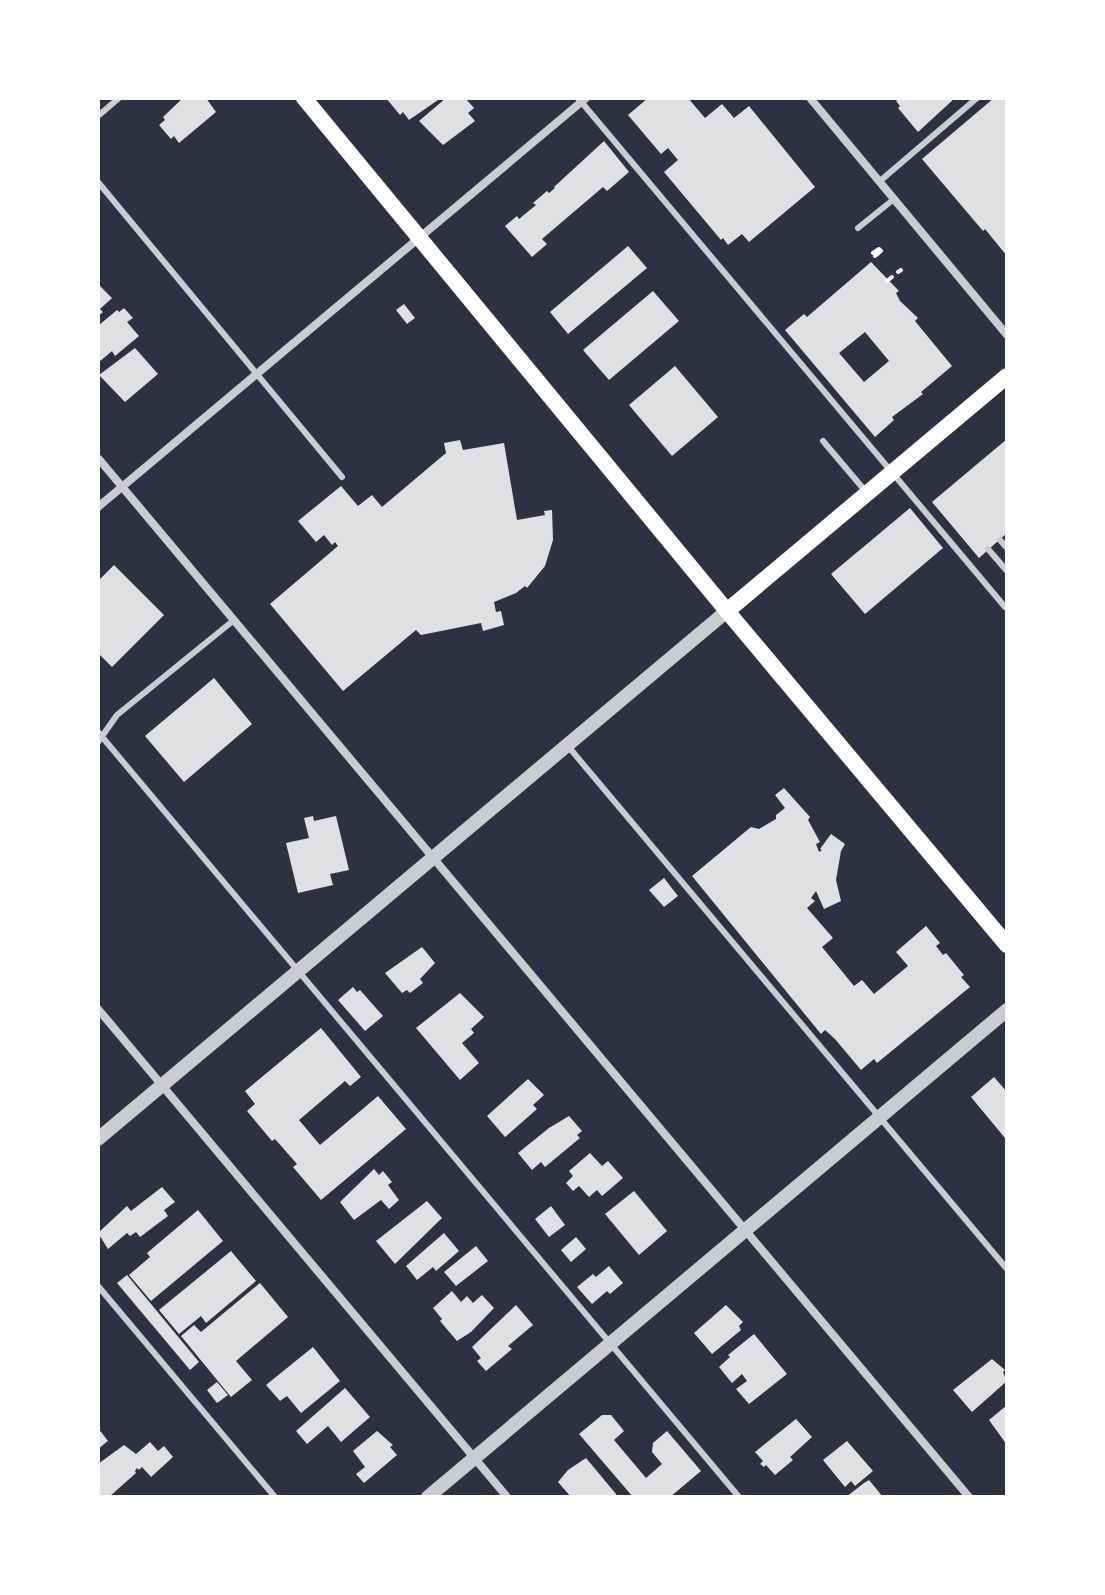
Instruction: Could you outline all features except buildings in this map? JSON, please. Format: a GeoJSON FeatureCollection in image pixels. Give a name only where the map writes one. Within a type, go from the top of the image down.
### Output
{"type":"FeatureCollection","features":[{"type":"Feature","properties":{"kind":"main road"},"geometry":{"type":"LineString","coordinates":[[304,98],[1007,945]]}},
{"type":"Feature","properties":{"kind":"main road"},"geometry":{"type":"LineString","coordinates":[[727,611],[1007,376]]}},
{"type":"Feature","properties":{"kind":"street"},"geometry":{"type":"LineString","coordinates":[[810,98],[1007,335]]}},
{"type":"Feature","properties":{"kind":"street"},"geometry":{"type":"LineString","coordinates":[[98,507],[582,99]]}},
{"type":"Feature","properties":{"kind":"street"},"geometry":{"type":"LineString","coordinates":[[98,458],[969,1497]]}},
{"type":"Feature","properties":{"kind":"street"},"geometry":{"type":"LineString","coordinates":[[98,1139],[727,611]]}},
{"type":"Feature","properties":{"kind":"street"},"geometry":{"type":"LineString","coordinates":[[98,1009],[507,1497]]}},
{"type":"Feature","properties":{"kind":"street"},"geometry":{"type":"LineString","coordinates":[[428,1497],[1007,1010]]}},
{"type":"Feature","properties":{"kind":"lane"},"geometry":{"type":"LineString","coordinates":[[98,116],[119,98]]}},
{"type":"Feature","properties":{"kind":"lane"},"geometry":{"type":"LineString","coordinates":[[880,181],[977,98]]}},
{"type":"Feature","properties":{"kind":"lane"},"geometry":{"type":"LineString","coordinates":[[582,99],[891,473],[1005,607],[1007,605]]}},
{"type":"Feature","properties":{"kind":"lane"},"geometry":{"type":"LineString","coordinates":[[98,182],[342,477]]}},
{"type":"Feature","properties":{"kind":"lane"},"geometry":{"type":"LineString","coordinates":[[858,228],[894,199]]}},
{"type":"Feature","properties":{"kind":"lane"},"geometry":{"type":"LineString","coordinates":[[823,441],[867,493]]}},
{"type":"Feature","properties":{"kind":"lane"},"geometry":{"type":"LineString","coordinates":[[949,541],[958,533]]}},
{"type":"Feature","properties":{"kind":"lane"},"geometry":{"type":"LineString","coordinates":[[1000,540],[1007,548]]}},
{"type":"Feature","properties":{"kind":"lane"},"geometry":{"type":"LineString","coordinates":[[988,549],[1007,571]]}},
{"type":"Feature","properties":{"kind":"lane"},"geometry":{"type":"LineString","coordinates":[[234,620],[117,715],[100,737],[300,971],[739,1497]]}},
{"type":"Feature","properties":{"kind":"lane"},"geometry":{"type":"LineString","coordinates":[[567,745],[1007,1269]]}},
{"type":"Feature","properties":{"kind":"lane"},"geometry":{"type":"LineString","coordinates":[[98,1286],[275,1497]]}}]}
